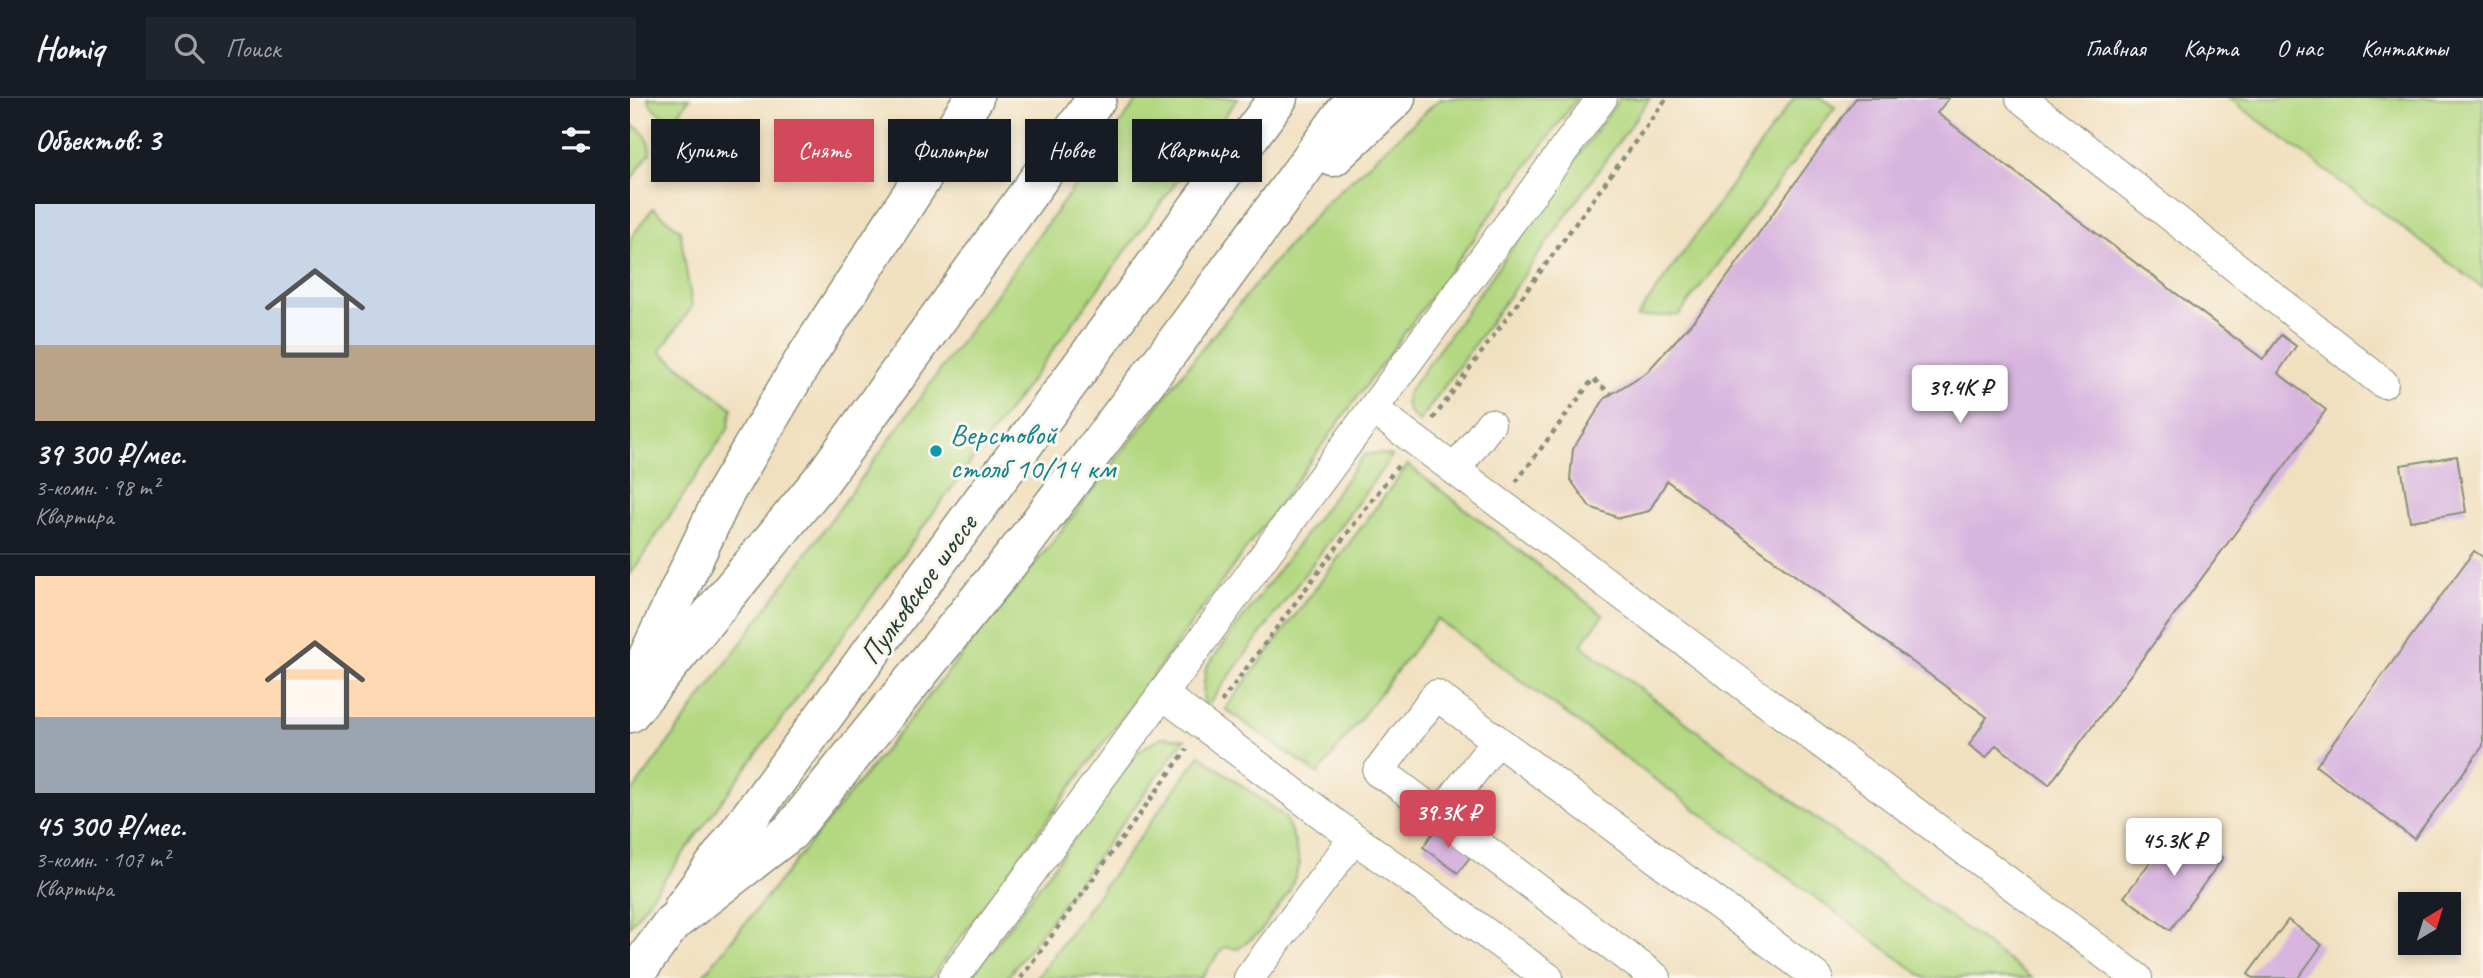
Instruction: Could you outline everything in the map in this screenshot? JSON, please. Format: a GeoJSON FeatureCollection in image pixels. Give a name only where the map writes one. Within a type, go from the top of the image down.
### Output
{"type":"FeatureCollection","features":[{"type":"Feature","properties":{"kind":"main road"},"geometry":{"type":"LineString","coordinates":[[630,694],[725,493],[804,360],[974,98]]}},
{"type":"Feature","properties":{"kind":"main road"},"geometry":{"type":"LineString","coordinates":[[630,713],[823,478],[1097,98]]}},
{"type":"Feature","properties":{"kind":"main road","name":"Пулковское шоссе"},"geometry":{"type":"LineString","coordinates":[[632,978],[1278,98]]}},
{"type":"Feature","properties":{"kind":"main road"},"geometry":{"type":"LineString","coordinates":[[672,923],[790,832],[1018,551],[1270,215],[1354,98]]}},
{"type":"Feature","properties":{"kind":"main road"},"geometry":{"type":"LineString","coordinates":[[1270,215],[1396,98]]}},
{"type":"Feature","properties":{"kind":"street"},"geometry":{"type":"LineString","coordinates":[[953,978],[1602,98]]}},
{"type":"Feature","properties":{"kind":"street"},"geometry":{"type":"LineString","coordinates":[[2021,98],[2383,383]]}},
{"type":"Feature","properties":{"kind":"street"},"geometry":{"type":"LineString","coordinates":[[1373,409],[2137,978]]}},
{"type":"Feature","properties":{"kind":"street"},"geometry":{"type":"LineString","coordinates":[[1455,470],[1490,424]]}},
{"type":"Feature","properties":{"kind":"street"},"geometry":{"type":"LineString","coordinates":[[1162,694],[1354,838],[1548,978]]}},
{"type":"Feature","properties":{"kind":"street"},"geometry":{"type":"LineString","coordinates":[[1656,978],[1378,772],[1436,695],[1818,978]]}},
{"type":"Feature","properties":{"kind":"street"},"geometry":{"type":"LineString","coordinates":[[1439,817],[1497,740]]}},
{"type":"Feature","properties":{"kind":"street"},"geometry":{"type":"LineString","coordinates":[[1249,978],[1354,838]]}},
{"type":"Feature","properties":{"kind":"path"},"geometry":{"type":"LineString","coordinates":[[1021,978],[1203,725],[1417,441],[1667,98]]}},
{"type":"Feature","properties":{"kind":"path"},"geometry":{"type":"LineString","coordinates":[[1510,489],[1592,379],[1612,394]]}},
{"type":"Feature","properties":{"kind":"green space"},"geometry":{"type":"Polygon","coordinates":[[[648,98],[690,98],[675,119],[662,114],[648,98]]]}},
{"type":"Feature","properties":{"kind":"green space"},"geometry":{"type":"Polygon","coordinates":[[[1139,98],[1238,98],[1223,119],[1132,119],[1132,182],[1176,182],[630,926],[630,795],[1078,182],[1118,182],[1118,127],[1139,98]]]}},
{"type":"Feature","properties":{"kind":"green space"},"geometry":{"type":"Polygon","coordinates":[[[1441,98],[1577,98],[931,978],[701,978],[1052,543],[1200,351],[1275,261],[1325,204],[1441,98]]]}},
{"type":"Feature","properties":{"kind":"green space"},"geometry":{"type":"Polygon","coordinates":[[[1620,98],[1650,98],[1419,422],[1408,410],[1407,394],[1620,98]]]}},
{"type":"Feature","properties":{"kind":"green space"},"geometry":{"type":"Polygon","coordinates":[[[1794,98],[1821,98],[1835,107],[1679,315],[1637,317],[1794,98]]]}},
{"type":"Feature","properties":{"kind":"green space"},"geometry":{"type":"Polygon","coordinates":[[[2229,98],[2483,98],[2483,288],[2229,98]]]}},
{"type":"Feature","properties":{"kind":"green space"},"geometry":{"type":"Polygon","coordinates":[[[630,125],[645,135],[650,153],[630,181],[630,125]]]}},
{"type":"Feature","properties":{"kind":"green space"},"geometry":{"type":"Polygon","coordinates":[[[653,208],[680,230],[692,307],[660,351],[732,408],[728,429],[630,575],[630,239],[653,208]]]}},
{"type":"Feature","properties":{"kind":"green space"},"geometry":{"type":"Polygon","coordinates":[[[1378,453],[1392,456],[1205,709],[1203,693],[1206,668],[1364,455],[1378,453]]]}},
{"type":"Feature","properties":{"kind":"green space"},"geometry":{"type":"Polygon","coordinates":[[[1408,465],[1603,615],[1581,645],[2032,978],[1925,978],[1437,619],[1318,774],[1225,709],[1408,465]]]}},
{"type":"Feature","properties":{"kind":"green space"},"geometry":{"type":"Polygon","coordinates":[[[1162,737],[1185,739],[1007,978],[971,978],[1140,750],[1162,737]]]}},
{"type":"Feature","properties":{"kind":"green space"},"geometry":{"type":"Polygon","coordinates":[[[1200,755],[1285,817],[1300,864],[1289,892],[1259,933],[1238,949],[1224,947],[1201,978],[1037,978],[1200,755]]]}},
{"type":"Feature","properties":{"kind":"building"},"geometry":{"type":"Polygon","coordinates":[[[1856,98],[1949,98],[1937,113],[2263,359],[2281,335],[2296,346],[2278,373],[2326,410],[2049,785],[1996,745],[1986,758],[1969,745],[1987,717],[1667,481],[1649,511],[1619,518],[1590,507],[1570,479],[1573,449],[1605,398],[1647,372],[1705,308],[1856,98]]]}},
{"type":"Feature","properties":{"kind":"building"},"geometry":{"type":"Polygon","coordinates":[[[2457,456],[2466,512],[2410,521],[2401,465],[2457,456]]]}},
{"type":"Feature","properties":{"kind":"building"},"geometry":{"type":"Polygon","coordinates":[[[2474,551],[2483,557],[2483,746],[2414,839],[2316,766],[2474,551]]]}},
{"type":"Feature","properties":{"kind":"building"},"geometry":{"type":"Polygon","coordinates":[[[2178,825],[2223,858],[2170,930],[2124,897],[2178,825]]]}},
{"type":"Feature","properties":{"kind":"building"},"geometry":{"type":"Polygon","coordinates":[[[1437,827],[1473,853],[1458,873],[1423,847],[1437,827]]]}},
{"type":"Feature","properties":{"kind":"building"},"geometry":{"type":"Polygon","coordinates":[[[2288,920],[2322,945],[2298,978],[2253,978],[2248,974],[2288,920]]]}},
{"type":"Feature","properties":{"kind":"place","name":"Верстовой столб 10/14 км"},"geometry":{"type":"Point","coordinates":[936,451]}}]}
